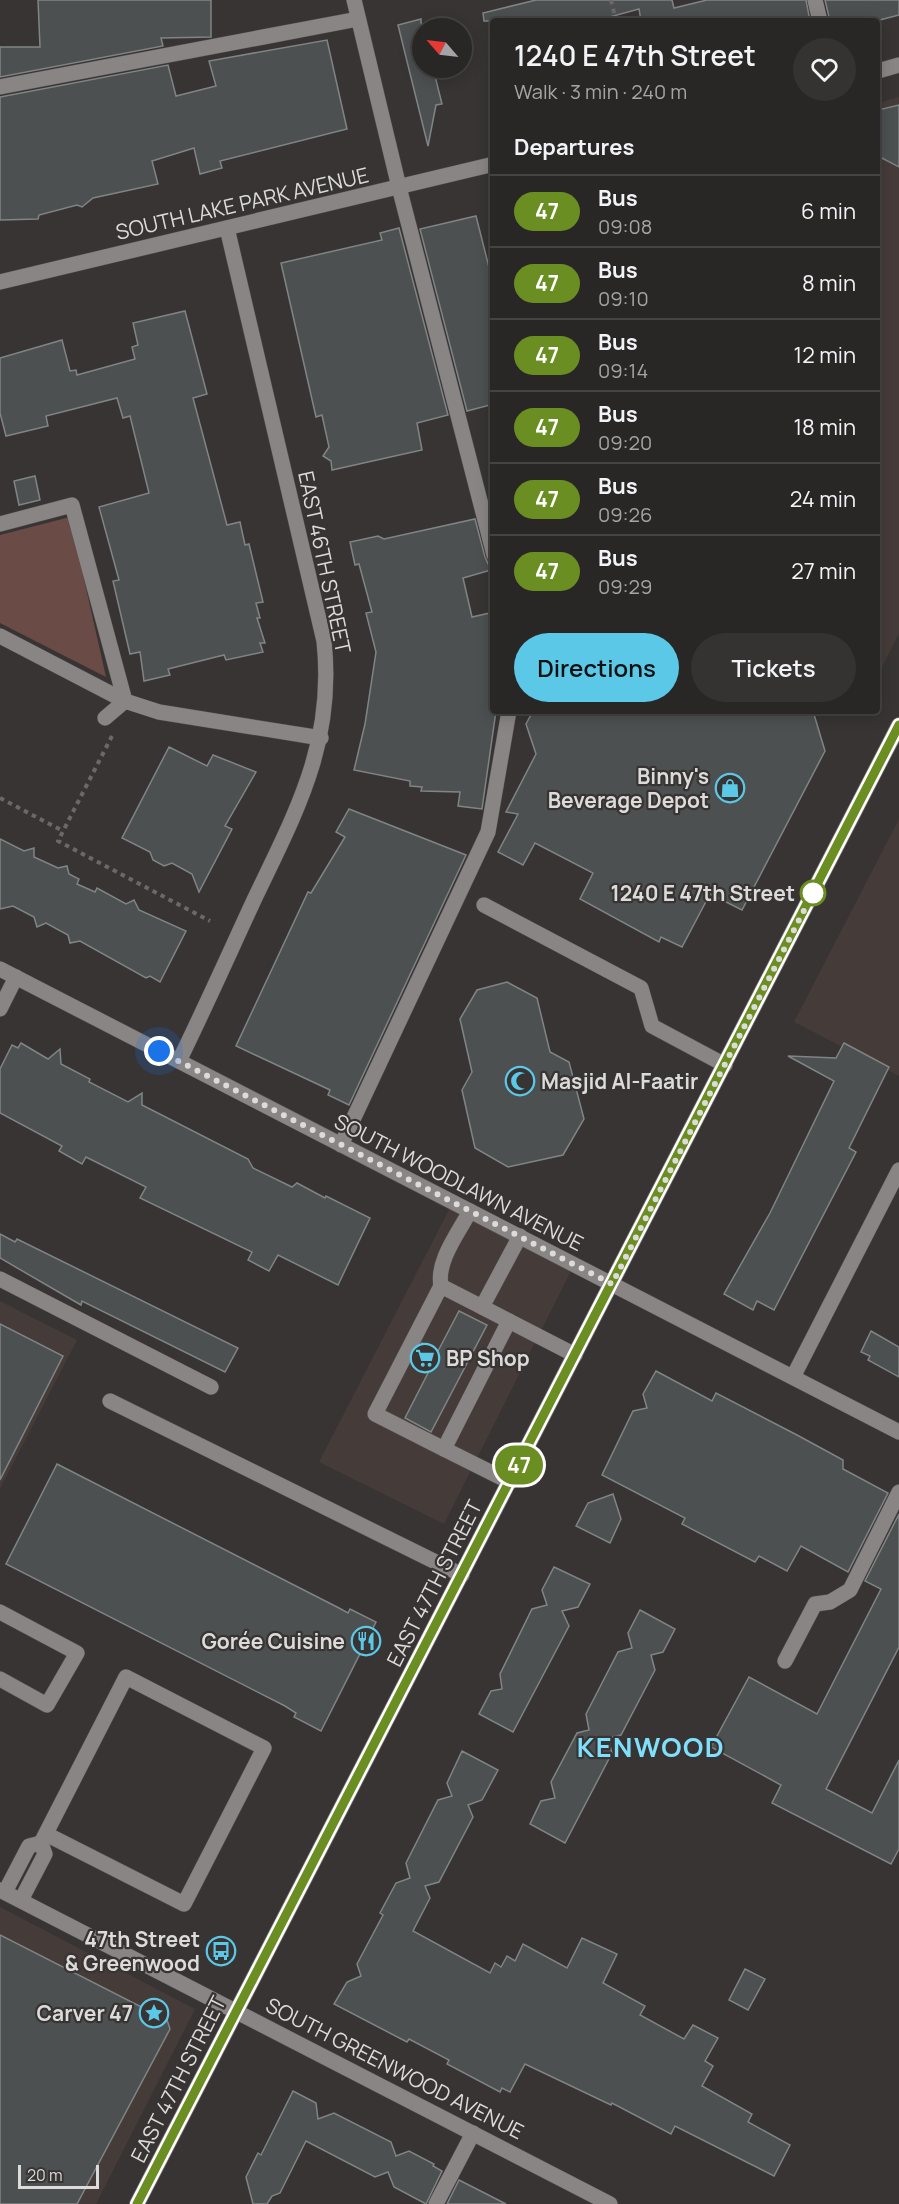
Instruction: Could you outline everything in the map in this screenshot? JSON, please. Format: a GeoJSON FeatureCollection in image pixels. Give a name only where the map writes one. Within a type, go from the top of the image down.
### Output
{"type":"FeatureCollection","features":[{"type":"Feature","properties":{"kind":"street"},"geometry":{"type":"LineString","coordinates":[[354,0],[399,187],[490,540]]}},
{"type":"Feature","properties":{"kind":"street"},"geometry":{"type":"LineString","coordinates":[[815,0],[819,18]]}},
{"type":"Feature","properties":{"kind":"street"},"geometry":{"type":"LineString","coordinates":[[0,87],[358,19]]}},
{"type":"Feature","properties":{"kind":"street"},"geometry":{"type":"LineString","coordinates":[[880,70],[899,65]]}},
{"type":"Feature","properties":{"kind":"street","name":"SOUTH LAKE PARK AVENUE"},"geometry":{"type":"LineString","coordinates":[[0,282],[490,165]]}},
{"type":"Feature","properties":{"kind":"street","name":"EAST 46TH STREET"},"geometry":{"type":"LineString","coordinates":[[179,1061],[302,798],[321,738],[327,674],[324,641],[227,228]]}},
{"type":"Feature","properties":{"kind":"street"},"geometry":{"type":"LineString","coordinates":[[0,524],[72,505],[127,701]]}},
{"type":"Feature","properties":{"kind":"street"},"geometry":{"type":"LineString","coordinates":[[0,636],[127,701],[186,718],[321,738]]}},
{"type":"Feature","properties":{"kind":"street"},"geometry":{"type":"LineString","coordinates":[[105,718],[127,701]]}},
{"type":"Feature","properties":{"kind":"street"},"geometry":{"type":"LineString","coordinates":[[341,1145],[488,832],[508,714]]}},
{"type":"Feature","properties":{"kind":"street","name":"EAST 47TH STREET"},"geometry":{"type":"LineString","coordinates":[[137,2204],[899,725]]}},
{"type":"Feature","properties":{"kind":"street"},"geometry":{"type":"LineString","coordinates":[[484,905],[641,988],[652,1026],[725,1065]]}},
{"type":"Feature","properties":{"kind":"street","name":"SOUTH WOODLAWN AVENUE"},"geometry":{"type":"LineString","coordinates":[[0,969],[899,1432]]}},
{"type":"Feature","properties":{"kind":"street"},"geometry":{"type":"LineString","coordinates":[[0,1009],[16,977]]}},
{"type":"Feature","properties":{"kind":"street"},"geometry":{"type":"LineString","coordinates":[[793,1377],[899,1170]]}},
{"type":"Feature","properties":{"kind":"street"},"geometry":{"type":"LineString","coordinates":[[470,1211],[442,1266],[439,1276],[441,1286],[375,1414],[510,1482]]}},
{"type":"Feature","properties":{"kind":"street"},"geometry":{"type":"LineString","coordinates":[[482,1308],[520,1236]]}},
{"type":"Feature","properties":{"kind":"street"},"geometry":{"type":"LineString","coordinates":[[0,1279],[212,1387]]}},
{"type":"Feature","properties":{"kind":"street"},"geometry":{"type":"LineString","coordinates":[[441,1286],[575,1355]]}},
{"type":"Feature","properties":{"kind":"street"},"geometry":{"type":"LineString","coordinates":[[444,1449],[508,1321]]}},
{"type":"Feature","properties":{"kind":"street"},"geometry":{"type":"LineString","coordinates":[[110,1401],[462,1575]]}},
{"type":"Feature","properties":{"kind":"street"},"geometry":{"type":"LineString","coordinates":[[785,1661],[815,1604],[830,1602],[850,1590],[899,1492]]}},
{"type":"Feature","properties":{"kind":"street"},"geometry":{"type":"LineString","coordinates":[[0,1612],[77,1653],[47,1706],[0,1679]]}},
{"type":"Feature","properties":{"kind":"street"},"geometry":{"type":"LineString","coordinates":[[21,1900],[45,1854],[44,1838],[126,1677],[264,1748],[184,1904],[44,1838]]}},
{"type":"Feature","properties":{"kind":"street"},"geometry":{"type":"LineString","coordinates":[[2,1891],[29,1846],[44,1838]]}},
{"type":"Feature","properties":{"kind":"street","name":"SOUTH GREENWOOD AVENUE"},"geometry":{"type":"LineString","coordinates":[[2,1891],[610,2204]]}},
{"type":"Feature","properties":{"kind":"street"},"geometry":{"type":"LineString","coordinates":[[436,2204],[473,2133]]}},
{"type":"Feature","properties":{"kind":"path"},"geometry":{"type":"LineString","coordinates":[[611,0],[615,18]]}},
{"type":"Feature","properties":{"kind":"path"},"geometry":{"type":"LineString","coordinates":[[127,701],[58,841],[210,921]]}},
{"type":"Feature","properties":{"kind":"path"},"geometry":{"type":"LineString","coordinates":[[0,798],[63,831]]}},
{"type":"Feature","properties":{"kind":"shaded area"},"geometry":{"type":"Polygon","coordinates":[[[899,97],[899,633],[880,671],[880,102],[899,97]]]}},
{"type":"Feature","properties":{"kind":"shaded area"},"geometry":{"type":"Polygon","coordinates":[[[70,517],[106,677],[0,623],[0,535],[70,517]]]}},
{"type":"Feature","properties":{"kind":"shaded area"},"geometry":{"type":"Polygon","coordinates":[[[899,819],[899,1076],[794,1022],[899,819]]]}},
{"type":"Feature","properties":{"kind":"shaded area"},"geometry":{"type":"Polygon","coordinates":[[[453,1202],[574,1265],[444,1524],[319,1462],[453,1202]]]}},
{"type":"Feature","properties":{"kind":"shaded area"},"geometry":{"type":"Polygon","coordinates":[[[0,1301],[77,1340],[0,1489],[0,1301]]]}},
{"type":"Feature","properties":{"kind":"shaded area"},"geometry":{"type":"Polygon","coordinates":[[[0,1907],[195,2009],[96,2204],[12,2204],[0,2198],[0,1907]]]}},
{"type":"Feature","properties":{"kind":"building"},"geometry":{"type":"Polygon","coordinates":[[[38,0],[211,0],[211,37],[161,38],[163,46],[0,77],[0,47],[40,47],[38,0]]]}},
{"type":"Feature","properties":{"kind":"building"},"geometry":{"type":"Polygon","coordinates":[[[536,0],[672,0],[674,8],[707,0],[806,0],[809,18],[640,18],[639,9],[606,18],[490,18],[490,21],[484,21],[483,13],[536,0]]]}},
{"type":"Feature","properties":{"kind":"building"},"geometry":{"type":"Polygon","coordinates":[[[825,0],[899,0],[899,15],[880,20],[880,18],[829,18],[825,0]]]}},
{"type":"Feature","properties":{"kind":"building"},"geometry":{"type":"Polygon","coordinates":[[[412,21],[412,78],[436,78],[442,104],[436,105],[428,146],[398,25],[412,21]]]}},
{"type":"Feature","properties":{"kind":"building"},"geometry":{"type":"Polygon","coordinates":[[[327,40],[347,129],[220,161],[222,168],[200,174],[194,148],[152,161],[158,184],[93,198],[82,207],[77,205],[39,215],[38,219],[0,220],[0,97],[168,65],[176,96],[216,86],[209,61],[327,40]]]}},
{"type":"Feature","properties":{"kind":"building"},"geometry":{"type":"Polygon","coordinates":[[[899,105],[899,167],[880,157],[880,110],[899,105]]]}},
{"type":"Feature","properties":{"kind":"building"},"geometry":{"type":"Polygon","coordinates":[[[476,216],[490,271],[490,405],[467,411],[420,229],[476,216]]]}},
{"type":"Feature","properties":{"kind":"building"},"geometry":{"type":"Polygon","coordinates":[[[399,228],[448,415],[417,423],[422,450],[332,470],[331,461],[323,456],[329,447],[322,415],[316,417],[281,263],[382,240],[380,233],[399,228]]]}},
{"type":"Feature","properties":{"kind":"building"},"geometry":{"type":"Polygon","coordinates":[[[185,311],[207,394],[193,398],[227,525],[240,522],[245,545],[249,544],[263,602],[256,603],[260,618],[257,618],[265,643],[260,643],[263,652],[226,660],[224,655],[168,669],[170,675],[144,681],[140,652],[130,654],[113,581],[119,580],[99,507],[149,493],[130,416],[123,418],[117,398],[46,416],[48,426],[6,436],[0,413],[0,358],[62,340],[70,371],[76,370],[77,375],[135,359],[132,347],[138,345],[133,323],[185,311]]]}},
{"type":"Feature","properties":{"kind":"building"},"geometry":{"type":"Polygon","coordinates":[[[35,476],[40,500],[19,505],[14,481],[35,476]]]}},
{"type":"Feature","properties":{"kind":"building"},"geometry":{"type":"Polygon","coordinates":[[[475,519],[490,570],[463,578],[472,617],[490,613],[490,714],[496,714],[482,809],[458,806],[460,792],[421,791],[422,787],[410,786],[410,781],[354,770],[365,724],[376,652],[366,613],[372,612],[359,564],[355,565],[350,542],[378,536],[384,539],[475,519]]]}},
{"type":"Feature","properties":{"kind":"building"},"geometry":{"type":"Polygon","coordinates":[[[531,714],[814,714],[825,751],[742,910],[710,894],[682,947],[661,937],[659,942],[580,899],[593,873],[535,843],[523,865],[498,852],[518,814],[506,812],[536,754],[526,724],[531,714]]]}},
{"type":"Feature","properties":{"kind":"building"},"geometry":{"type":"Polygon","coordinates":[[[169,747],[207,766],[213,755],[256,772],[225,826],[232,829],[199,892],[192,874],[172,863],[164,866],[153,860],[150,852],[122,838],[169,747]]]}},
{"type":"Feature","properties":{"kind":"building"},"geometry":{"type":"Polygon","coordinates":[[[349,809],[466,855],[349,1105],[328,1095],[330,1090],[236,1046],[308,892],[311,893],[345,837],[336,832],[349,809]]]}},
{"type":"Feature","properties":{"kind":"building"},"geometry":{"type":"Polygon","coordinates":[[[0,839],[24,851],[34,848],[34,857],[58,868],[67,866],[69,874],[79,879],[77,884],[95,892],[97,888],[126,904],[134,900],[139,910],[186,931],[160,982],[150,976],[146,978],[80,941],[70,943],[68,935],[46,923],[37,927],[34,917],[13,906],[0,909],[0,839]]]}},
{"type":"Feature","properties":{"kind":"building","name":"Masjid Al-Faatir"},"geometry":{"type":"Polygon","coordinates":[[[507,982],[537,998],[550,1052],[569,1062],[584,1119],[563,1155],[508,1167],[475,1148],[462,1090],[472,1072],[460,1019],[477,990],[507,982]]]}},
{"type":"Feature","properties":{"kind":"building"},"geometry":{"type":"Polygon","coordinates":[[[21,1043],[48,1059],[60,1049],[61,1064],[90,1079],[89,1082],[128,1102],[142,1093],[142,1105],[248,1159],[253,1168],[292,1187],[297,1183],[370,1218],[338,1285],[278,1255],[269,1271],[248,1260],[252,1252],[140,1198],[146,1187],[86,1157],[82,1164],[59,1151],[62,1146],[0,1113],[0,1069],[12,1045],[18,1048],[21,1043]]]}},
{"type":"Feature","properties":{"kind":"building"},"geometry":{"type":"Polygon","coordinates":[[[844,1043],[889,1067],[849,1148],[856,1152],[774,1310],[757,1301],[753,1310],[724,1294],[770,1213],[834,1081],[788,1056],[836,1058],[844,1043]]]}},
{"type":"Feature","properties":{"kind":"building"},"geometry":{"type":"Polygon","coordinates":[[[0,1234],[15,1242],[17,1239],[238,1348],[225,1372],[82,1301],[81,1305],[0,1258],[0,1234]]]}},
{"type":"Feature","properties":{"kind":"building"},"geometry":{"type":"Polygon","coordinates":[[[459,1311],[487,1325],[431,1432],[405,1418],[428,1373],[412,1364],[422,1343],[438,1351],[459,1311]]]}},
{"type":"Feature","properties":{"kind":"building"},"geometry":{"type":"Polygon","coordinates":[[[0,1324],[63,1356],[0,1480],[0,1324]]]}},
{"type":"Feature","properties":{"kind":"building"},"geometry":{"type":"Polygon","coordinates":[[[871,1331],[899,1347],[899,1377],[868,1360],[870,1356],[861,1352],[871,1331]]]}},
{"type":"Feature","properties":{"kind":"building"},"geometry":{"type":"Polygon","coordinates":[[[656,1371],[712,1401],[716,1393],[797,1435],[843,1460],[843,1469],[888,1493],[848,1572],[801,1546],[787,1571],[759,1556],[755,1562],[682,1524],[685,1518],[602,1475],[633,1411],[647,1408],[643,1394],[656,1371]]]}},
{"type":"Feature","properties":{"kind":"building"},"geometry":{"type":"Polygon","coordinates":[[[57,1464],[348,1613],[350,1609],[376,1622],[321,1731],[294,1717],[296,1713],[285,1706],[6,1564],[57,1464]]]}},
{"type":"Feature","properties":{"kind":"building"},"geometry":{"type":"Polygon","coordinates":[[[613,1494],[621,1519],[610,1543],[576,1526],[588,1503],[613,1494]]]}},
{"type":"Feature","properties":{"kind":"building"},"geometry":{"type":"Polygon","coordinates":[[[899,1514],[899,1647],[826,1789],[872,1813],[899,1760],[899,1849],[891,1864],[772,1803],[781,1785],[711,1747],[749,1677],[817,1714],[881,1589],[865,1581],[899,1514]]]}},
{"type":"Feature","properties":{"kind":"building"},"geometry":{"type":"Polygon","coordinates":[[[554,1567],[590,1584],[578,1607],[562,1611],[569,1626],[513,1732],[479,1714],[491,1691],[502,1689],[500,1674],[532,1609],[547,1605],[542,1590],[554,1567]]]}},
{"type":"Feature","properties":{"kind":"building"},"geometry":{"type":"Polygon","coordinates":[[[640,1610],[675,1629],[663,1652],[651,1655],[655,1670],[621,1735],[608,1738],[612,1753],[565,1843],[530,1824],[541,1801],[555,1798],[551,1782],[577,1733],[589,1730],[586,1714],[618,1652],[632,1648],[628,1633],[640,1610]]]}},
{"type":"Feature","properties":{"kind":"building"},"geometry":{"type":"Polygon","coordinates":[[[462,1751],[498,1770],[482,1800],[468,1805],[473,1817],[439,1882],[425,1886],[430,1898],[413,1931],[490,1973],[495,1963],[501,1967],[507,1956],[515,1961],[523,1944],[567,1968],[582,1938],[617,1954],[603,1983],[645,2006],[640,2015],[684,2039],[693,2025],[718,2038],[705,2061],[713,2066],[702,2086],[752,2114],[748,2122],[790,2145],[774,2176],[675,2126],[671,2134],[612,2103],[611,2105],[525,2064],[510,2092],[502,2088],[500,2092],[447,2064],[449,2060],[409,2039],[407,2042],[334,2004],[347,1982],[361,1976],[357,1964],[383,1915],[380,1913],[396,1883],[410,1878],[406,1863],[438,1800],[452,1796],[447,1783],[462,1751]]]}},
{"type":"Feature","properties":{"kind":"building"},"geometry":{"type":"Polygon","coordinates":[[[0,1935],[167,2020],[170,2029],[77,2204],[0,2204],[0,1935]]]}},
{"type":"Feature","properties":{"kind":"building"},"geometry":{"type":"Polygon","coordinates":[[[745,1969],[765,1979],[748,2010],[729,2000],[745,1969]]]}},
{"type":"Feature","properties":{"kind":"building"},"geometry":{"type":"Polygon","coordinates":[[[293,2091],[316,2103],[318,2119],[334,2113],[391,2142],[396,2156],[409,2151],[434,2164],[433,2166],[442,2171],[426,2204],[394,2187],[388,2172],[375,2177],[306,2141],[280,2193],[272,2196],[267,2204],[253,2204],[246,2177],[258,2153],[261,2155],[293,2091]]]}},
{"type":"Feature","properties":{"kind":"building"},"geometry":{"type":"Polygon","coordinates":[[[459,2180],[506,2204],[447,2204],[459,2180]]]}},
{"type":"Feature","properties":{"kind":"bus line","name":"47"},"geometry":{"type":"LineString","coordinates":[[137,2204],[899,725]]}},
{"type":"Feature","properties":{"kind":"place","name":"Binny's Beverage Depot"},"geometry":{"type":"Point","coordinates":[730,788]}},
{"type":"Feature","properties":{"kind":"place","name":"1240 E 47th Street"},"geometry":{"type":"Point","coordinates":[813,893]}},
{"type":"Feature","properties":{"kind":"place","name":"Masjid Al-Faatir"},"geometry":{"type":"Point","coordinates":[520,1081]}},
{"type":"Feature","properties":{"kind":"place","name":"BP Shop"},"geometry":{"type":"Point","coordinates":[425,1358]}},
{"type":"Feature","properties":{"kind":"place","name":"Gorée Cuisine"},"geometry":{"type":"Point","coordinates":[366,1641]}},
{"type":"Feature","properties":{"kind":"place","name":"47th Street & Greenwood"},"geometry":{"type":"Point","coordinates":[221,1951]}},
{"type":"Feature","properties":{"kind":"place","name":"Carver 47"},"geometry":{"type":"Point","coordinates":[154,2013]}},
{"type":"Feature","properties":{"kind":"district","name":"KENWOOD"},"geometry":{"type":"Point","coordinates":[651,1746]}},
{"type":"Feature","properties":{"kind":"route"},"geometry":{"type":"LineString","coordinates":[[159,1051],[612,1284],[814,891],[813,893]]}}]}
